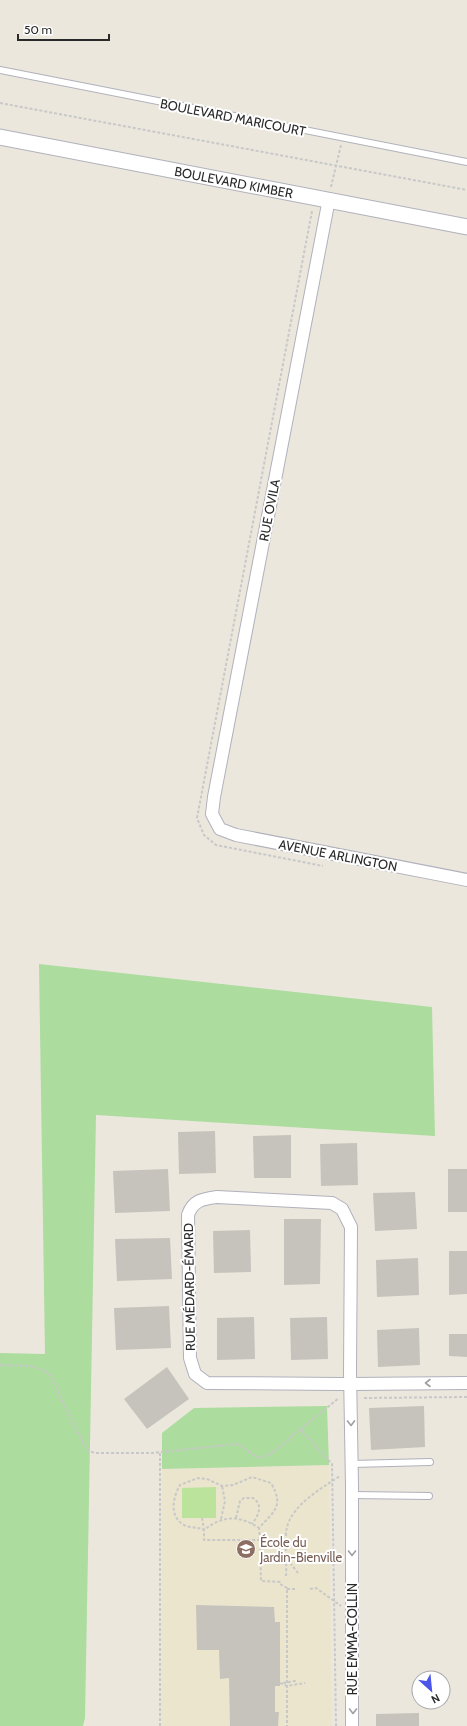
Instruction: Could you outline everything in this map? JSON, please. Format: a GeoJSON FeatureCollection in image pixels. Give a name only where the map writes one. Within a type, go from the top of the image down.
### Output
{"type":"FeatureCollection","features":[{"type":"Feature","properties":{"kind":"street","name":"BOULEVARD KIMBER"},"geometry":{"type":"LineString","coordinates":[[0,137],[330,193],[467,227]]}},
{"type":"Feature","properties":{"kind":"street","name":"RUE OVILA"},"geometry":{"type":"LineString","coordinates":[[214,820],[212,810],[214,797],[330,193]]}},
{"type":"Feature","properties":{"kind":"street","name":"AVENUE ARLINGTON"},"geometry":{"type":"LineString","coordinates":[[214,820],[220,829],[236,835],[467,880]]}},
{"type":"Feature","properties":{"kind":"street","name":"RUE MÉDARD-ÉMARD"},"geometry":{"type":"LineString","coordinates":[[350,1384],[351,1226],[342,1209],[332,1204],[217,1197],[200,1199],[190,1207],[188,1215],[190,1358],[195,1374],[207,1384],[350,1384],[467,1383]]}},
{"type":"Feature","properties":{"kind":"street","name":"RUE EMMA-COLLIN"},"geometry":{"type":"LineString","coordinates":[[350,1384],[352,1464],[352,1726]]}},
{"type":"Feature","properties":{"kind":"lane","name":"BOULEVARD MARICOURT"},"geometry":{"type":"LineString","coordinates":[[0,70],[343,139],[467,162]]}},
{"type":"Feature","properties":{"kind":"lane"},"geometry":{"type":"LineString","coordinates":[[352,1464],[430,1462]]}},
{"type":"Feature","properties":{"kind":"lane"},"geometry":{"type":"LineString","coordinates":[[352,1495],[429,1496]]}},
{"type":"Feature","properties":{"kind":"path"},"geometry":{"type":"LineString","coordinates":[[0,103],[467,190]]}},
{"type":"Feature","properties":{"kind":"path"},"geometry":{"type":"LineString","coordinates":[[330,193],[343,139]]}},
{"type":"Feature","properties":{"kind":"path","name":"RUE OVILA"},"geometry":{"type":"LineString","coordinates":[[204,835],[199,826],[197,814],[311,218]]}},
{"type":"Feature","properties":{"kind":"path"},"geometry":{"type":"LineString","coordinates":[[0,1366],[32,1366],[45,1370],[50,1376],[83,1443],[89,1451],[95,1453],[160,1452],[236,1444],[243,1446],[254,1456],[261,1458],[268,1455],[339,1398]]}},
{"type":"Feature","properties":{"kind":"path"},"geometry":{"type":"LineString","coordinates":[[364,1398],[467,1397]]}},
{"type":"Feature","properties":{"kind":"path"},"geometry":{"type":"LineString","coordinates":[[300,1429],[332,1464],[336,1726]]}},
{"type":"Feature","properties":{"kind":"path"},"geometry":{"type":"LineString","coordinates":[[160,1452],[160,1726]]}},
{"type":"Feature","properties":{"kind":"path"},"geometry":{"type":"LineString","coordinates":[[286,1576],[286,1528],[290,1518],[296,1509],[340,1475]]}},
{"type":"Feature","properties":{"kind":"path"},"geometry":{"type":"LineString","coordinates":[[252,1477],[271,1483],[276,1497],[276,1507],[274,1514],[259,1528],[236,1518],[221,1519],[204,1530],[183,1525],[176,1516],[173,1508],[174,1495],[180,1485],[190,1480],[207,1479],[222,1486],[233,1485],[252,1477]]}},
{"type":"Feature","properties":{"kind":"path"},"geometry":{"type":"LineString","coordinates":[[221,1519],[225,1501],[222,1486]]}},
{"type":"Feature","properties":{"kind":"path"},"geometry":{"type":"LineString","coordinates":[[236,1518],[240,1501],[244,1498],[253,1498],[260,1506],[260,1511],[252,1524]]}},
{"type":"Feature","properties":{"kind":"path"},"geometry":{"type":"LineString","coordinates":[[202,1518],[204,1540],[260,1540]]}},
{"type":"Feature","properties":{"kind":"path"},"geometry":{"type":"LineString","coordinates":[[259,1528],[261,1582],[280,1582],[286,1589],[287,1726]]}},
{"type":"Feature","properties":{"kind":"path"},"geometry":{"type":"LineString","coordinates":[[287,1558],[298,1573]]}},
{"type":"Feature","properties":{"kind":"path"},"geometry":{"type":"LineString","coordinates":[[310,1589],[316,1588],[341,1607]]}},
{"type":"Feature","properties":{"kind":"path"},"geometry":{"type":"LineString","coordinates":[[286,1589],[297,1589]]}},
{"type":"Feature","properties":{"kind":"path"},"geometry":{"type":"LineString","coordinates":[[297,1684],[295,1681],[287,1681],[282,1683],[287,1686],[295,1686],[297,1684],[305,1683]]}},
{"type":"Feature","properties":{"kind":"shaded area","name":"École du Jardin-Bienville"},"geometry":{"type":"Polygon","coordinates":[[[329,1465],[332,1726],[161,1726],[162,1469],[329,1465]]]}},
{"type":"Feature","properties":{"kind":"green space"},"geometry":{"type":"Polygon","coordinates":[[[39,964],[432,1007],[435,1136],[96,1115],[85,1718],[83,1726],[0,1726],[0,1353],[45,1354],[39,964]]]}},
{"type":"Feature","properties":{"kind":"green space"},"geometry":{"type":"Polygon","coordinates":[[[327,1406],[329,1465],[162,1469],[162,1433],[194,1408],[327,1406]]]}},
{"type":"Feature","properties":{"kind":"green space"},"geometry":{"type":"Polygon","coordinates":[[[216,1487],[216,1518],[182,1518],[182,1488],[216,1487]]]}},
{"type":"Feature","properties":{"kind":"building"},"geometry":{"type":"Polygon","coordinates":[[[215,1131],[216,1173],[179,1174],[178,1132],[215,1131]]]}},
{"type":"Feature","properties":{"kind":"building"},"geometry":{"type":"Polygon","coordinates":[[[291,1135],[291,1178],[254,1178],[253,1136],[291,1135]]]}},
{"type":"Feature","properties":{"kind":"building"},"geometry":{"type":"Polygon","coordinates":[[[357,1143],[358,1185],[321,1186],[320,1144],[357,1143]]]}},
{"type":"Feature","properties":{"kind":"building"},"geometry":{"type":"Polygon","coordinates":[[[168,1169],[170,1211],[115,1213],[113,1171],[168,1169]]]}},
{"type":"Feature","properties":{"kind":"building"},"geometry":{"type":"Polygon","coordinates":[[[448,1169],[467,1169],[467,1212],[448,1212],[448,1169]]]}},
{"type":"Feature","properties":{"kind":"building"},"geometry":{"type":"Polygon","coordinates":[[[415,1192],[417,1229],[375,1231],[373,1193],[415,1192]]]}},
{"type":"Feature","properties":{"kind":"building"},"geometry":{"type":"Polygon","coordinates":[[[284,1219],[321,1219],[320,1284],[284,1285],[284,1219]]]}},
{"type":"Feature","properties":{"kind":"building"},"geometry":{"type":"Polygon","coordinates":[[[250,1230],[251,1272],[214,1273],[213,1231],[250,1230]]]}},
{"type":"Feature","properties":{"kind":"building"},"geometry":{"type":"Polygon","coordinates":[[[170,1238],[172,1279],[117,1281],[115,1239],[170,1238]]]}},
{"type":"Feature","properties":{"kind":"building"},"geometry":{"type":"Polygon","coordinates":[[[449,1251],[467,1251],[467,1294],[449,1295],[449,1251]]]}},
{"type":"Feature","properties":{"kind":"building"},"geometry":{"type":"Polygon","coordinates":[[[418,1258],[419,1295],[377,1297],[376,1260],[418,1258]]]}},
{"type":"Feature","properties":{"kind":"building"},"geometry":{"type":"Polygon","coordinates":[[[169,1306],[171,1348],[116,1350],[114,1308],[169,1306]]]}},
{"type":"Feature","properties":{"kind":"building"},"geometry":{"type":"Polygon","coordinates":[[[254,1317],[255,1359],[217,1360],[217,1318],[254,1317]]]}},
{"type":"Feature","properties":{"kind":"building"},"geometry":{"type":"Polygon","coordinates":[[[327,1317],[328,1359],[291,1360],[290,1318],[327,1317]]]}},
{"type":"Feature","properties":{"kind":"building"},"geometry":{"type":"Polygon","coordinates":[[[419,1328],[420,1365],[378,1367],[377,1330],[419,1328]]]}},
{"type":"Feature","properties":{"kind":"building"},"geometry":{"type":"Polygon","coordinates":[[[449,1334],[467,1334],[467,1357],[449,1356],[449,1334]]]}},
{"type":"Feature","properties":{"kind":"building"},"geometry":{"type":"Polygon","coordinates":[[[167,1367],[189,1399],[147,1429],[124,1399],[167,1367]]]}},
{"type":"Feature","properties":{"kind":"building"},"geometry":{"type":"Polygon","coordinates":[[[424,1406],[425,1447],[371,1450],[369,1408],[424,1406]]]}},
{"type":"Feature","properties":{"kind":"building"},"geometry":{"type":"Polygon","coordinates":[[[196,1605],[274,1607],[275,1622],[280,1622],[280,1686],[275,1686],[275,1712],[279,1712],[278,1726],[230,1726],[229,1678],[220,1679],[219,1650],[197,1650],[196,1605]]]}},
{"type":"Feature","properties":{"kind":"building"},"geometry":{"type":"Polygon","coordinates":[[[419,1713],[419,1726],[376,1726],[376,1714],[419,1713]]]}},
{"type":"Feature","properties":{"kind":"place","name":"École du Jardin-Bienville"},"geometry":{"type":"Point","coordinates":[246,1549]}}]}
